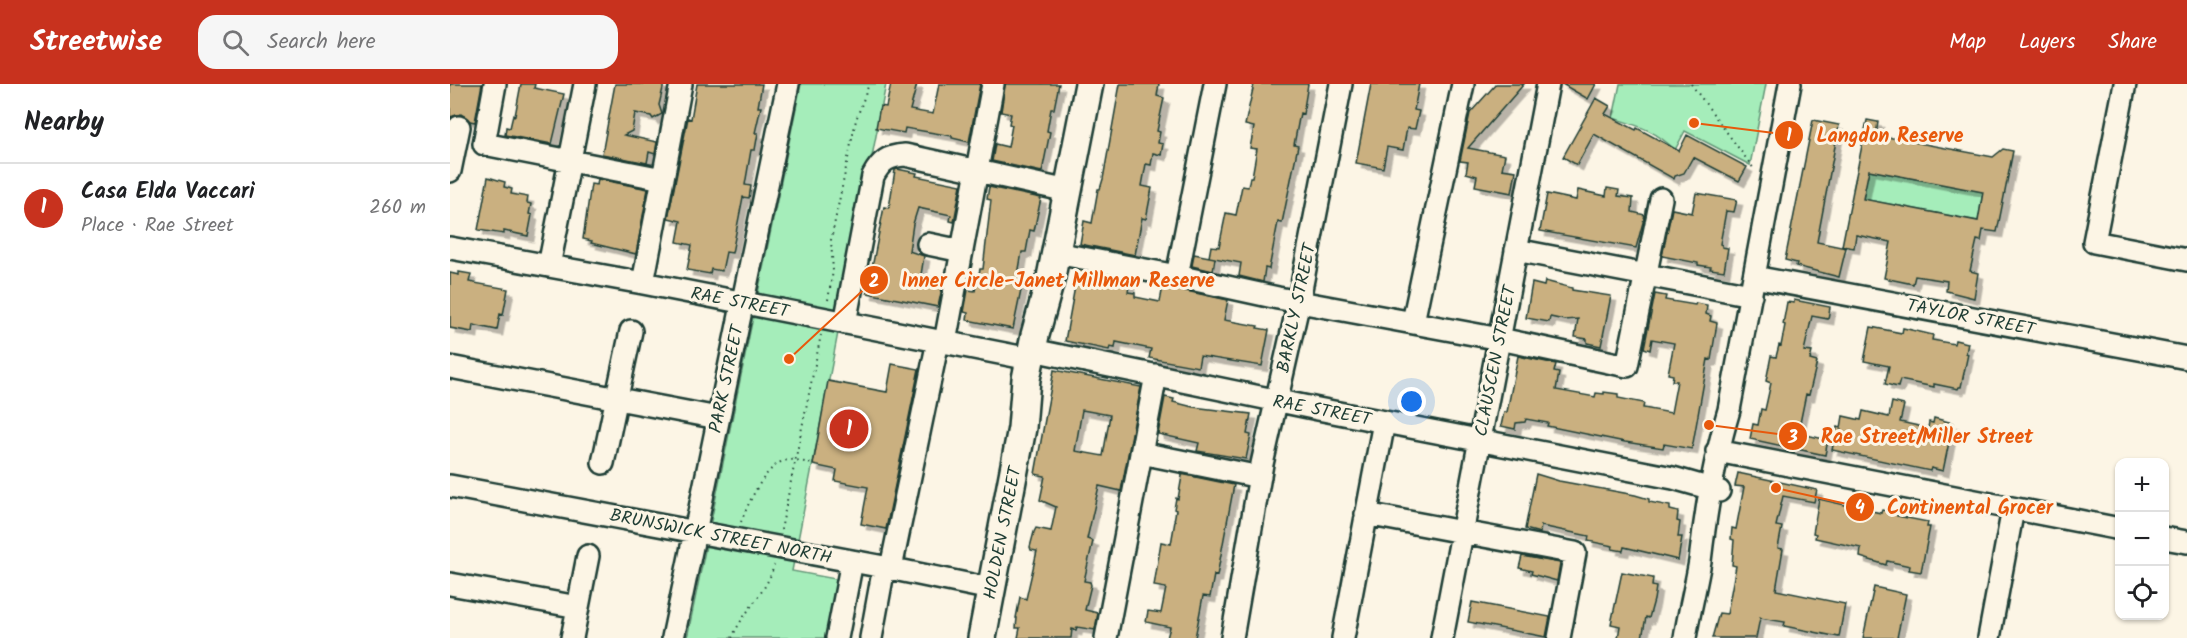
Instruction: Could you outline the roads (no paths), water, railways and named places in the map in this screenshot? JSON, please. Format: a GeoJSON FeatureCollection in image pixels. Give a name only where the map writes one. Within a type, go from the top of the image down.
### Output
{"type":"FeatureCollection","features":[{"type":"Feature","properties":{"kind":"main road","name":"HOLDEN STREET"},"geometry":{"type":"LineString","coordinates":[[982,638],[1022,428],[1023,405],[1036,356],[1089,84]]}},
{"type":"Feature","properties":{"kind":"street"},"geometry":{"type":"LineString","coordinates":[[495,84],[484,144],[663,179]]}},
{"type":"Feature","properties":{"kind":"street"},"geometry":{"type":"LineString","coordinates":[[549,266],[585,84]]}},
{"type":"Feature","properties":{"kind":"street"},"geometry":{"type":"LineString","coordinates":[[644,283],[681,84]]}},
{"type":"Feature","properties":{"kind":"street","name":"PARK STREET"},"geometry":{"type":"LineString","coordinates":[[673,638],[788,84]]}},
{"type":"Feature","properties":{"kind":"street"},"geometry":{"type":"LineString","coordinates":[[871,638],[962,251],[993,84]]}},
{"type":"Feature","properties":{"kind":"street"},"geometry":{"type":"LineString","coordinates":[[1177,276],[1215,84]]}},
{"type":"Feature","properties":{"kind":"street","name":"BARKLY STREET"},"geometry":{"type":"LineString","coordinates":[[1232,638],[1260,477],[1299,302],[1341,84]]}},
{"type":"Feature","properties":{"kind":"street"},"geometry":{"type":"LineString","coordinates":[[1413,322],[1462,84]]}},
{"type":"Feature","properties":{"kind":"street","name":"CLAUSCEN STREET"},"geometry":{"type":"LineString","coordinates":[[1442,638],[1548,84]]}},
{"type":"Feature","properties":{"kind":"street"},"geometry":{"type":"LineString","coordinates":[[1685,638],[1790,84]]}},
{"type":"Feature","properties":{"kind":"street"},"geometry":{"type":"LineString","coordinates":[[2125,84],[2094,242],[2187,260]]}},
{"type":"Feature","properties":{"kind":"street"},"geometry":{"type":"LineString","coordinates":[[450,171],[459,127]]}},
{"type":"Feature","properties":{"kind":"street"},"geometry":{"type":"LineString","coordinates":[[835,321],[873,176],[879,164],[891,156],[905,154],[1068,191]]}},
{"type":"Feature","properties":{"kind":"street"},"geometry":{"type":"LineString","coordinates":[[1054,265],[1177,276],[1627,366],[1661,199]]}},
{"type":"Feature","properties":{"kind":"street"},"geometry":{"type":"LineString","coordinates":[[928,244],[962,251]]}},
{"type":"Feature","properties":{"kind":"street","name":"RAE STREET"},"geometry":{"type":"LineString","coordinates":[[450,248],[941,341],[1156,375],[1384,422],[1715,485]]}},
{"type":"Feature","properties":{"kind":"street","name":"TAYLOR STREET"},"geometry":{"type":"LineString","coordinates":[[1516,250],[1645,275],[1752,286],[2187,358]]}},
{"type":"Feature","properties":{"kind":"street"},"geometry":{"type":"LineString","coordinates":[[603,463],[631,331]]}},
{"type":"Feature","properties":{"kind":"street"},"geometry":{"type":"LineString","coordinates":[[450,367],[718,418]]}},
{"type":"Feature","properties":{"kind":"street"},"geometry":{"type":"LineString","coordinates":[[1106,638],[1156,375]]}},
{"type":"Feature","properties":{"kind":"street"},"geometry":{"type":"LineString","coordinates":[[1342,638],[1384,422]]}},
{"type":"Feature","properties":{"kind":"street"},"geometry":{"type":"LineString","coordinates":[[1721,452],[2115,528]]}},
{"type":"Feature","properties":{"kind":"street"},"geometry":{"type":"LineString","coordinates":[[1141,453],[1260,477]]}},
{"type":"Feature","properties":{"kind":"street","name":"BRUNSWICK STREET NORTH"},"geometry":{"type":"LineString","coordinates":[[450,486],[991,589]]}},
{"type":"Feature","properties":{"kind":"street"},"geometry":{"type":"LineString","coordinates":[[1989,638],[2013,509]]}},
{"type":"Feature","properties":{"kind":"street"},"geometry":{"type":"LineString","coordinates":[[1366,514],[1575,553],[1559,638]]}},
{"type":"Feature","properties":{"kind":"street"},"geometry":{"type":"LineString","coordinates":[[2169,539],[2187,542]]}},
{"type":"Feature","properties":{"kind":"street"},"geometry":{"type":"LineString","coordinates":[[572,638],[588,556]]}},
{"type":"Feature","properties":{"kind":"street"},"geometry":{"type":"LineString","coordinates":[[837,638],[852,561]]}},
{"type":"Feature","properties":{"kind":"street"},"geometry":{"type":"LineString","coordinates":[[450,584],[578,607]]}},
{"type":"Feature","properties":{"kind":"place","name":"Langdon Reserve"},"geometry":{"type":"Point","coordinates":[1694,123]}},
{"type":"Feature","properties":{"kind":"place","name":"Inner Circle-Janet Millman Reserve"},"geometry":{"type":"Point","coordinates":[789,359]}},
{"type":"Feature","properties":{"kind":"place","name":"Rae Street/Miller Street"},"geometry":{"type":"Point","coordinates":[1709,425]}},
{"type":"Feature","properties":{"kind":"place","name":"Casa Elda Vaccari"},"geometry":{"type":"Point","coordinates":[849,429]}},
{"type":"Feature","properties":{"kind":"place","name":"Continental Grocer"},"geometry":{"type":"Point","coordinates":[1776,488]}}]}
